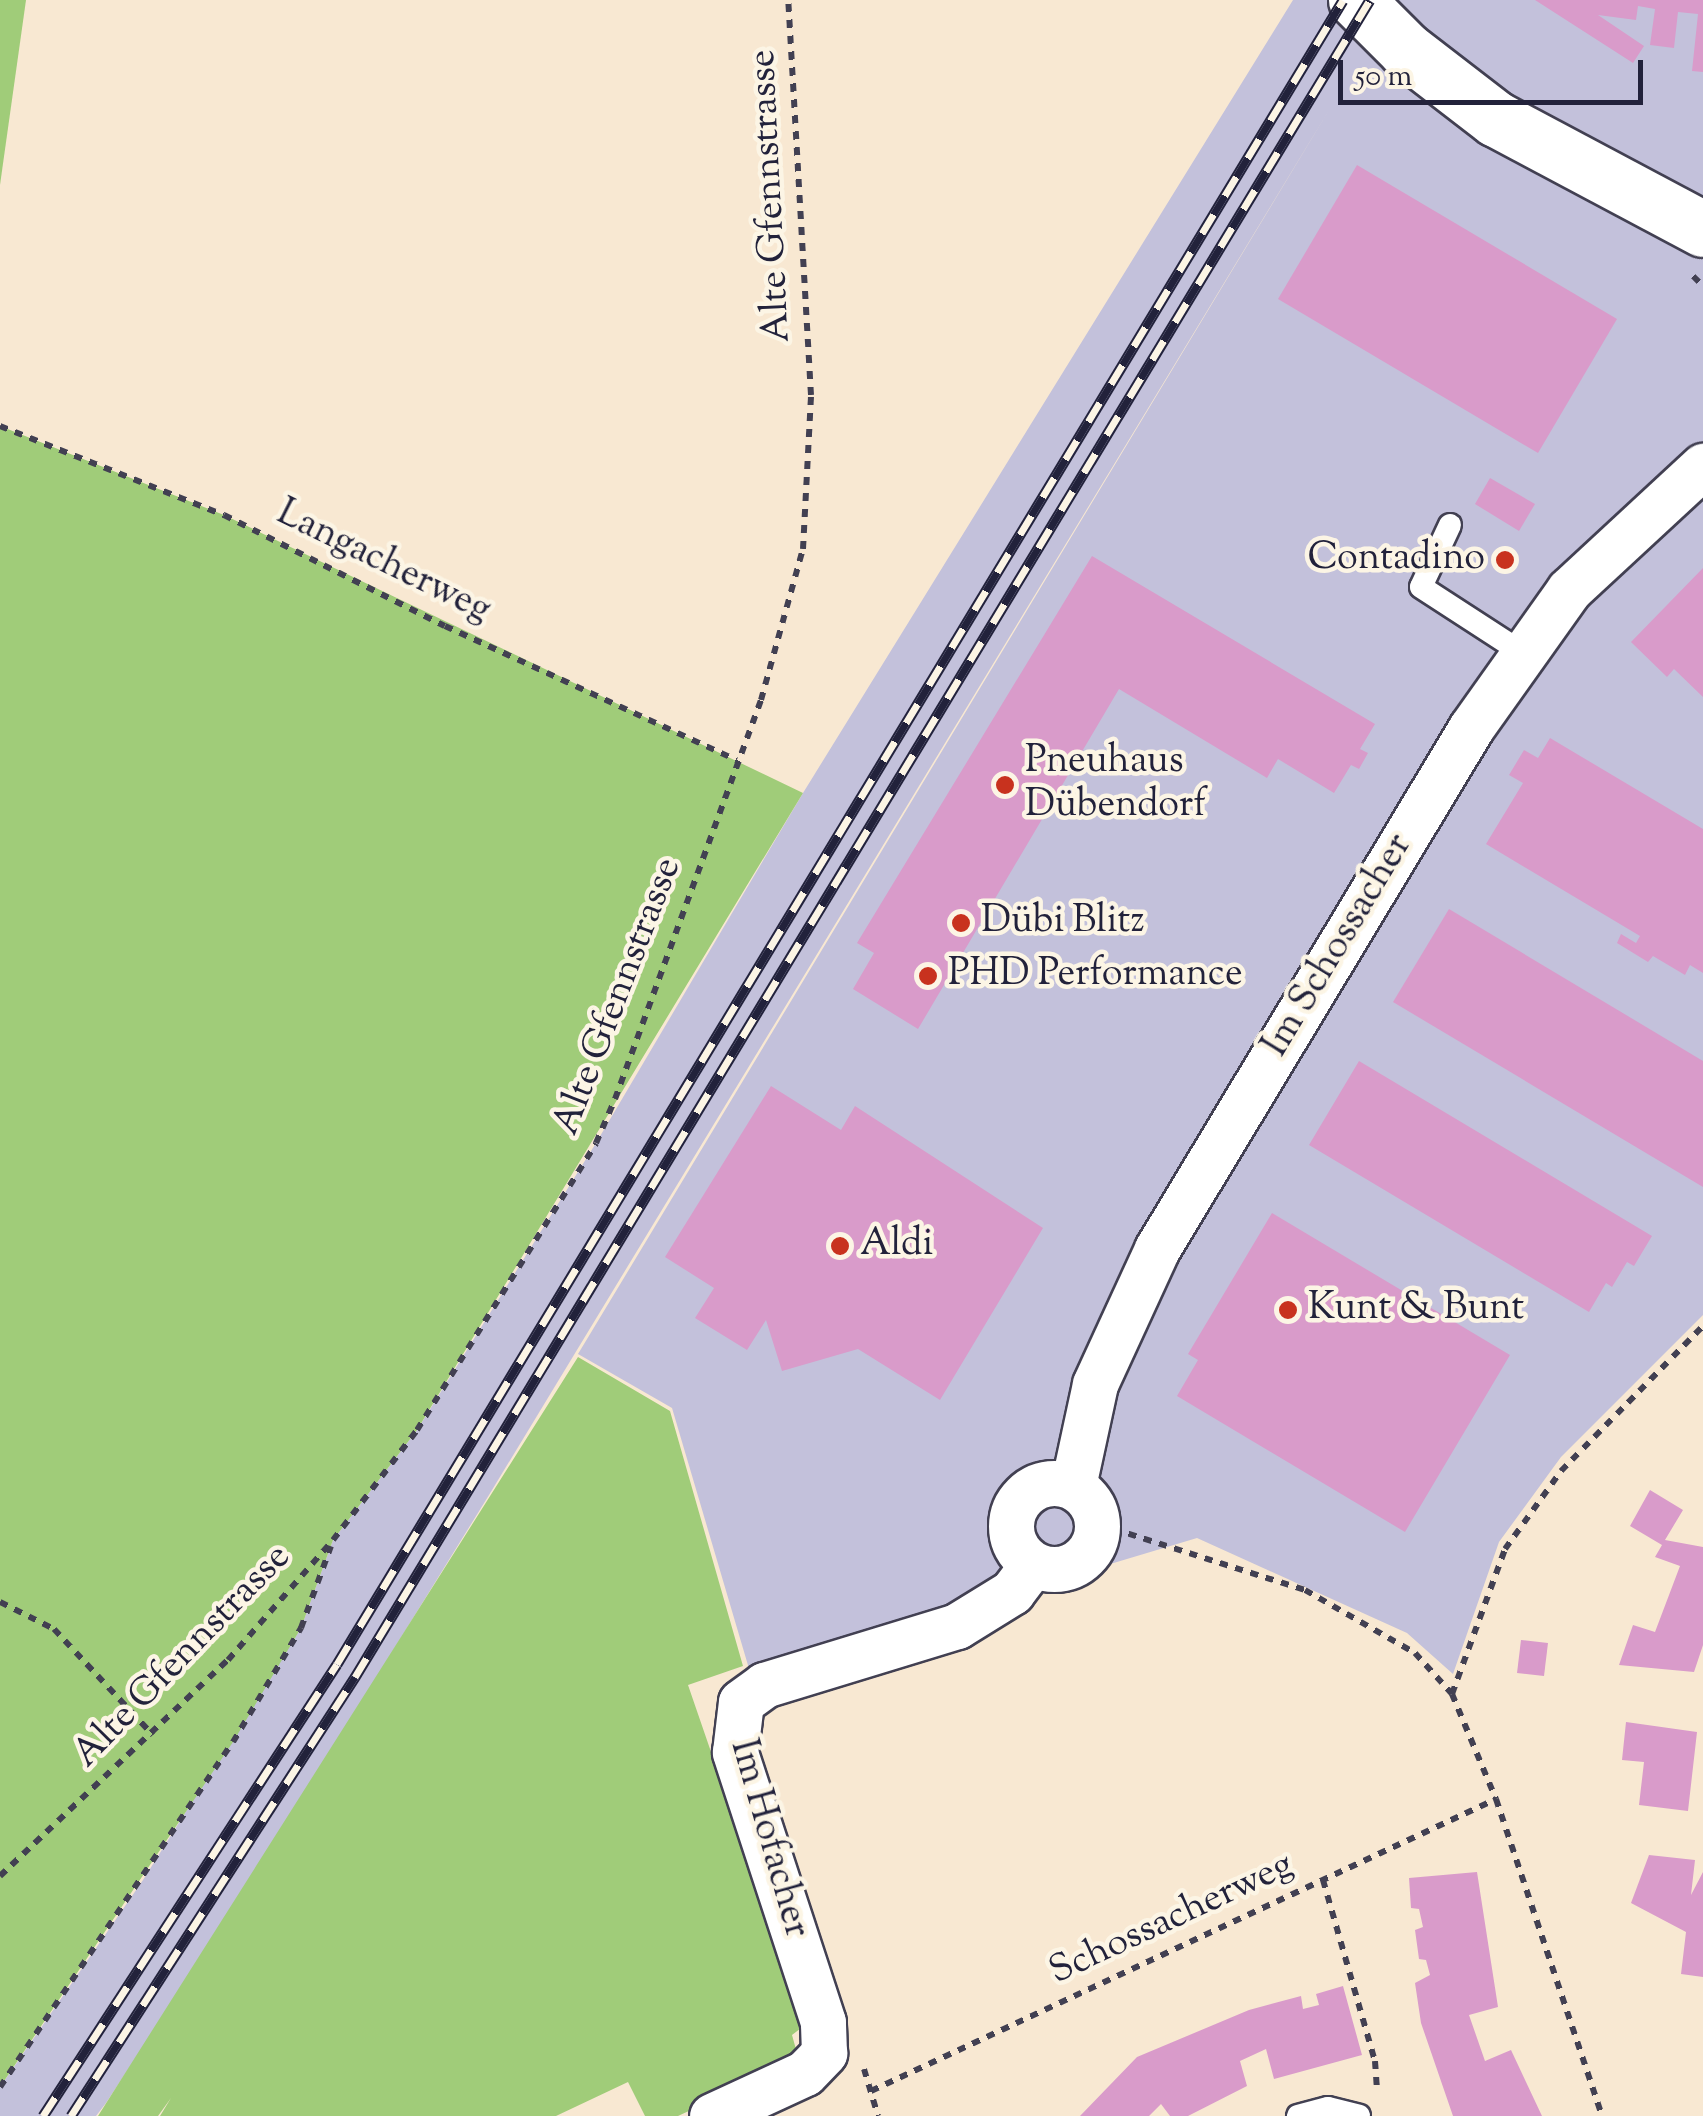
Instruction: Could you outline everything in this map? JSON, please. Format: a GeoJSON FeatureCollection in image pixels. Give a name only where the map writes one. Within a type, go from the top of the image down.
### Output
{"type":"FeatureCollection","features":[{"type":"Feature","properties":{"kind":"street"},"geometry":{"type":"LineString","coordinates":[[1356,0],[1405,49],[1496,119],[1703,229]]}},
{"type":"Feature","properties":{"kind":"street","name":"Im Schossacher"},"geometry":{"type":"LineString","coordinates":[[1073,1486],[1095,1384],[1157,1250],[1522,652],[1569,590],[1703,466]]}},
{"type":"Feature","properties":{"kind":"street"},"geometry":{"type":"LineString","coordinates":[[1047,1482],[1073,1486],[1090,1502],[1098,1524],[1084,1559],[1068,1568],[1032,1564],[1014,1544],[1011,1516],[1024,1494],[1047,1482]]}},
{"type":"Feature","properties":{"kind":"street","name":"Im Hofacher"},"geometry":{"type":"LineString","coordinates":[[712,2116],[805,2073],[824,2053],[823,2022],[735,1752],[741,1702],[764,1685],[957,1626],[1012,1592],[1032,1564]]}},
{"type":"Feature","properties":{"kind":"lane"},"geometry":{"type":"LineString","coordinates":[[1450,525],[1422,586],[1522,652]]}},
{"type":"Feature","properties":{"kind":"lane"},"geometry":{"type":"LineString","coordinates":[[1298,2116],[1328,2108],[1365,2111]]}},
{"type":"Feature","properties":{"kind":"path","name":"Alte Gfennstrasse"},"geometry":{"type":"LineString","coordinates":[[0,1876],[228,1660],[332,1540],[417,1430],[596,1143],[784,626],[803,550],[811,476],[788,0]]}},
{"type":"Feature","properties":{"kind":"path","name":"Langacherweg"},"geometry":{"type":"LineString","coordinates":[[0,426],[224,514],[445,626],[737,760]]}},
{"type":"Feature","properties":{"kind":"path"},"geometry":{"type":"LineString","coordinates":[[1452,1694],[1504,1548],[1561,1471],[1703,1326]]}},
{"type":"Feature","properties":{"kind":"path"},"geometry":{"type":"LineString","coordinates":[[1098,1524],[1305,1590],[1402,1644],[1452,1694],[1496,1799],[1602,2116]]}},
{"type":"Feature","properties":{"kind":"path"},"geometry":{"type":"LineString","coordinates":[[0,2087],[242,1726],[302,1628],[332,1540]]}},
{"type":"Feature","properties":{"kind":"path"},"geometry":{"type":"LineString","coordinates":[[0,1602],[54,1629],[153,1735]]}},
{"type":"Feature","properties":{"kind":"path","name":"Schossacherweg"},"geometry":{"type":"LineString","coordinates":[[871,2091],[1496,1799]]}},
{"type":"Feature","properties":{"kind":"path"},"geometry":{"type":"LineString","coordinates":[[1323,1880],[1375,2062],[1377,2097],[1365,2111]]}},
{"type":"Feature","properties":{"kind":"path"},"geometry":{"type":"LineString","coordinates":[[860,2055],[878,2116]]}},
{"type":"Feature","properties":{"kind":"shaded area"},"geometry":{"type":"Polygon","coordinates":[[[1293,0],[1703,0],[1703,1315],[1561,1457],[1499,1542],[1453,1674],[1407,1633],[1197,1538],[750,1672],[672,1408],[578,1354],[1332,105],[489,1495],[239,1900],[106,2103],[96,2116],[0,2116],[0,2087],[143,1880],[301,1628],[333,1540],[417,1430],[596,1143],[803,793],[1293,0]]]}},
{"type":"Feature","properties":{"kind":"green space"},"geometry":{"type":"Polygon","coordinates":[[[0,0],[26,0],[0,185],[0,0]]]}},
{"type":"Feature","properties":{"kind":"green space"},"geometry":{"type":"Polygon","coordinates":[[[0,426],[224,515],[803,793],[417,1430],[333,1540],[301,1628],[233,1742],[0,2087],[0,426]]]}},
{"type":"Feature","properties":{"kind":"green space"},"geometry":{"type":"Polygon","coordinates":[[[578,1357],[670,1411],[743,1666],[688,1685],[805,2025],[792,2035],[799,2060],[678,2116],[645,2116],[628,2082],[556,2116],[160,2116],[171,2098],[158,2116],[98,2116],[578,1357]]]}},
{"type":"Feature","properties":{"kind":"building"},"geometry":{"type":"Polygon","coordinates":[[[1535,0],[1703,0],[1703,72],[1692,71],[1698,14],[1678,12],[1674,48],[1650,45],[1655,9],[1638,6],[1636,20],[1598,15],[1644,46],[1633,63],[1535,0]]]}},
{"type":"Feature","properties":{"kind":"building"},"geometry":{"type":"Polygon","coordinates":[[[1357,165],[1617,319],[1538,453],[1278,299],[1357,165]]]}},
{"type":"Feature","properties":{"kind":"building"},"geometry":{"type":"Polygon","coordinates":[[[1490,478],[1535,504],[1519,531],[1475,504],[1490,478]]]}},
{"type":"Feature","properties":{"kind":"building","name":"Pneuhaus Dübendorf"},"geometry":{"type":"Polygon","coordinates":[[[1092,556],[1375,724],[1360,749],[1368,753],[1359,769],[1351,765],[1334,793],[1278,759],[1267,778],[1119,689],[918,1029],[853,989],[874,953],[857,943],[1092,556]]]}},
{"type":"Feature","properties":{"kind":"building"},"geometry":{"type":"Polygon","coordinates":[[[1703,568],[1703,697],[1674,669],[1667,677],[1631,642],[1703,568]]]}},
{"type":"Feature","properties":{"kind":"building"},"geometry":{"type":"Polygon","coordinates":[[[1550,738],[1703,829],[1703,973],[1690,965],[1685,975],[1653,956],[1648,962],[1617,943],[1621,934],[1636,943],[1640,936],[1486,844],[1523,783],[1509,775],[1524,750],[1538,758],[1550,738]]]}},
{"type":"Feature","properties":{"kind":"building"},"geometry":{"type":"Polygon","coordinates":[[[1449,909],[1703,1061],[1703,1187],[1393,1002],[1449,909]]]}},
{"type":"Feature","properties":{"kind":"building"},"geometry":{"type":"Polygon","coordinates":[[[1359,1061],[1652,1236],[1634,1266],[1627,1262],[1612,1287],[1606,1283],[1589,1312],[1309,1145],[1359,1061]]]}},
{"type":"Feature","properties":{"kind":"building","name":"Aldi"},"geometry":{"type":"Polygon","coordinates":[[[771,1086],[841,1130],[855,1106],[1043,1228],[940,1400],[858,1349],[782,1371],[766,1320],[747,1350],[695,1318],[714,1288],[665,1257],[771,1086]]]}},
{"type":"Feature","properties":{"kind":"building"},"geometry":{"type":"Polygon","coordinates":[[[1272,1213],[1510,1355],[1405,1532],[1177,1396],[1198,1360],[1188,1354],[1272,1213]]]}},
{"type":"Feature","properties":{"kind":"building"},"geometry":{"type":"Polygon","coordinates":[[[1650,1490],[1683,1510],[1665,1540],[1703,1547],[1703,1645],[1694,1672],[1619,1665],[1633,1625],[1655,1632],[1680,1566],[1655,1557],[1662,1545],[1630,1526],[1650,1490]]]}},
{"type":"Feature","properties":{"kind":"building"},"geometry":{"type":"Polygon","coordinates":[[[1521,1640],[1548,1643],[1544,1676],[1517,1673],[1521,1640]]]}},
{"type":"Feature","properties":{"kind":"building"},"geometry":{"type":"Polygon","coordinates":[[[1626,1722],[1697,1732],[1688,1811],[1639,1805],[1644,1762],[1622,1760],[1626,1722]]]}},
{"type":"Feature","properties":{"kind":"building"},"geometry":{"type":"Polygon","coordinates":[[[1649,1855],[1695,1860],[1691,1895],[1703,1872],[1703,1977],[1681,1974],[1686,1932],[1631,1903],[1649,1855]]]}},
{"type":"Feature","properties":{"kind":"building"},"geometry":{"type":"Polygon","coordinates":[[[1477,1872],[1498,2007],[1469,2015],[1485,2061],[1511,2050],[1542,2116],[1453,2116],[1421,2023],[1415,1983],[1430,1975],[1426,1960],[1419,1959],[1415,1930],[1423,1927],[1419,1909],[1411,1908],[1409,1878],[1477,1872]]]}},
{"type":"Feature","properties":{"kind":"building"},"geometry":{"type":"Polygon","coordinates":[[[1343,1986],[1362,2055],[1274,2079],[1266,2049],[1240,2061],[1247,2086],[1188,2116],[1170,2116],[1161,2104],[1149,2116],[1080,2116],[1137,2057],[1249,2010],[1301,1996],[1303,2009],[1319,2005],[1316,1994],[1343,1986]]]}},
{"type":"Feature","properties":{"kind":"railway"},"geometry":{"type":"LineString","coordinates":[[43,2116],[337,1664],[1343,0]]}},
{"type":"Feature","properties":{"kind":"railway"},"geometry":{"type":"LineString","coordinates":[[71,2116],[355,1677],[1370,0]]}},
{"type":"Feature","properties":{"kind":"place","name":"Contadino"},"geometry":{"type":"Point","coordinates":[1505,560]}},
{"type":"Feature","properties":{"kind":"place","name":"Pneuhaus Dübendorf"},"geometry":{"type":"Point","coordinates":[1005,785]}},
{"type":"Feature","properties":{"kind":"place","name":"Dübi Blitz"},"geometry":{"type":"Point","coordinates":[961,923]}},
{"type":"Feature","properties":{"kind":"place","name":"PHD Performance"},"geometry":{"type":"Point","coordinates":[928,976]}},
{"type":"Feature","properties":{"kind":"place","name":"Aldi"},"geometry":{"type":"Point","coordinates":[840,1246]}},
{"type":"Feature","properties":{"kind":"place","name":"Kunt & Bunt"},"geometry":{"type":"Point","coordinates":[1288,1310]}}]}
